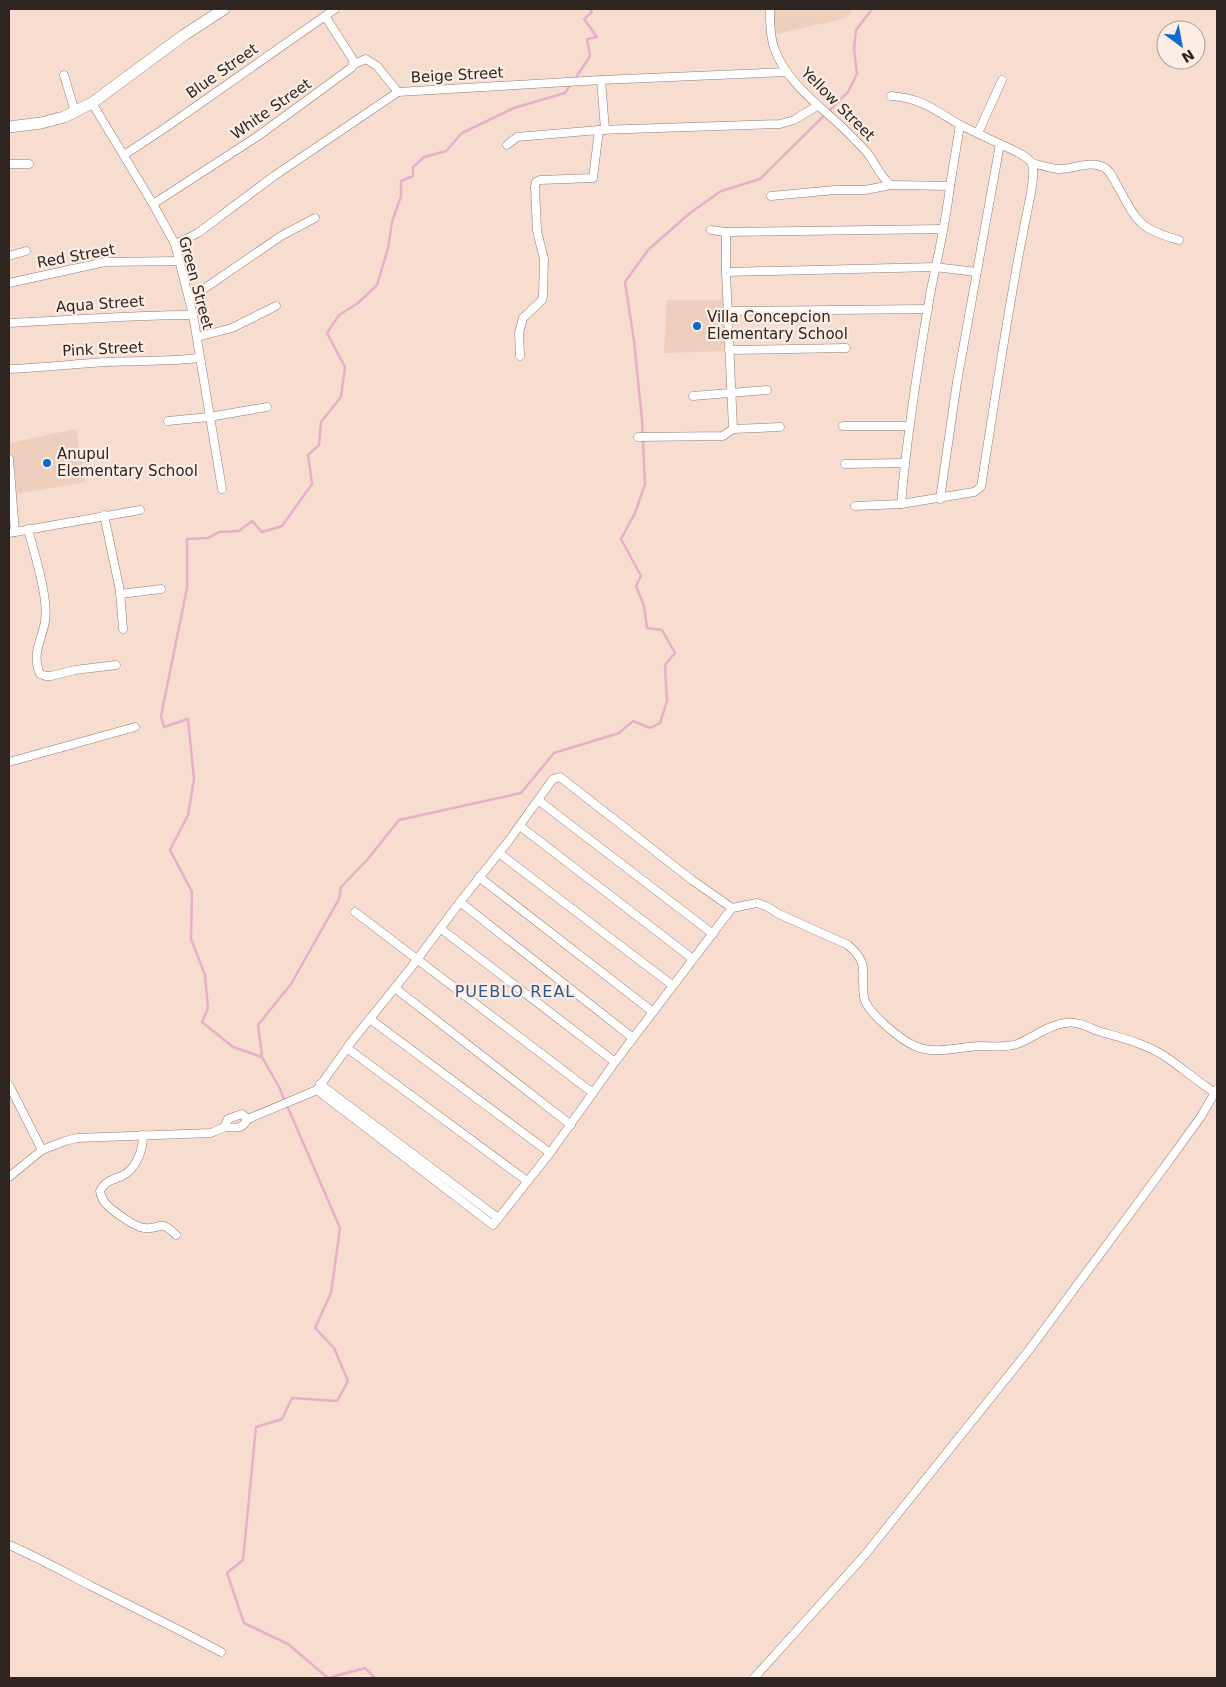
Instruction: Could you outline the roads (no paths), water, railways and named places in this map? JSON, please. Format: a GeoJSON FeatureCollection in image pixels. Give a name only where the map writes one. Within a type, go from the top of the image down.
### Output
{"type":"FeatureCollection","features":[{"type":"Feature","properties":{"kind":"street"},"geometry":{"type":"LineString","coordinates":[[9,127],[42,123],[75,112],[92,103],[184,35],[224,9]]}},
{"type":"Feature","properties":{"kind":"street","name":"Blue Street"},"geometry":{"type":"LineString","coordinates":[[124,155],[166,128],[335,9]]}},
{"type":"Feature","properties":{"kind":"street","name":"Yellow Street"},"geometry":{"type":"LineString","coordinates":[[770,9],[771,30],[775,50],[787,72],[819,107],[855,139],[868,154],[886,182],[891,186]]}},
{"type":"Feature","properties":{"kind":"street"},"geometry":{"type":"LineString","coordinates":[[325,16],[354,64],[366,60],[377,66],[398,92]]}},
{"type":"Feature","properties":{"kind":"street","name":"White Street"},"geometry":{"type":"LineString","coordinates":[[153,204],[258,136],[354,64]]}},
{"type":"Feature","properties":{"kind":"street","name":"Beige Street"},"geometry":{"type":"LineString","coordinates":[[175,244],[198,233],[274,176],[398,92],[601,80],[787,72]]}},
{"type":"Feature","properties":{"kind":"street"},"geometry":{"type":"LineString","coordinates":[[64,75],[75,112]]}},
{"type":"Feature","properties":{"kind":"street"},"geometry":{"type":"LineString","coordinates":[[520,356],[519,333],[523,318],[542,300],[543,296],[544,259],[537,231],[536,182],[540,180],[593,178],[602,130],[601,80]]}},
{"type":"Feature","properties":{"kind":"street"},"geometry":{"type":"LineString","coordinates":[[978,133],[1002,80]]}},
{"type":"Feature","properties":{"kind":"street"},"geometry":{"type":"LineString","coordinates":[[890,96],[905,97],[922,102],[960,125],[1032,162],[1059,169],[1098,164],[1105,167],[1111,174],[1134,216],[1145,227],[1158,234],[1179,240]]}},
{"type":"Feature","properties":{"kind":"street","name":"Green Street"},"geometry":{"type":"LineString","coordinates":[[92,103],[175,244],[193,315],[222,489]]}},
{"type":"Feature","properties":{"kind":"street"},"geometry":{"type":"LineString","coordinates":[[508,145],[517,137],[602,130],[780,124],[794,120],[819,107]]}},
{"type":"Feature","properties":{"kind":"street"},"geometry":{"type":"LineString","coordinates":[[900,504],[909,426],[935,267],[944,229],[960,125]]}},
{"type":"Feature","properties":{"kind":"street"},"geometry":{"type":"LineString","coordinates":[[940,499],[957,382],[1000,144]]}},
{"type":"Feature","properties":{"kind":"street"},"geometry":{"type":"LineString","coordinates":[[855,506],[900,504],[940,499],[977,491],[981,487],[1015,272],[1032,186],[1032,162]]}},
{"type":"Feature","properties":{"kind":"street"},"geometry":{"type":"LineString","coordinates":[[9,164],[29,164]]}},
{"type":"Feature","properties":{"kind":"street"},"geometry":{"type":"LineString","coordinates":[[771,196],[835,190],[864,190],[891,186],[950,186]]}},
{"type":"Feature","properties":{"kind":"street"},"geometry":{"type":"LineString","coordinates":[[189,299],[272,242],[315,218]]}},
{"type":"Feature","properties":{"kind":"street"},"geometry":{"type":"LineString","coordinates":[[711,230],[726,232],[944,229]]}},
{"type":"Feature","properties":{"kind":"street"},"geometry":{"type":"LineString","coordinates":[[726,232],[733,429]]}},
{"type":"Feature","properties":{"kind":"street"},"geometry":{"type":"LineString","coordinates":[[9,256],[26,251]]}},
{"type":"Feature","properties":{"kind":"street","name":"Red Street"},"geometry":{"type":"LineString","coordinates":[[9,283],[105,262],[179,261]]}},
{"type":"Feature","properties":{"kind":"street"},"geometry":{"type":"LineString","coordinates":[[726,272],[935,267],[976,272]]}},
{"type":"Feature","properties":{"kind":"street"},"geometry":{"type":"LineString","coordinates":[[197,337],[232,328],[276,306]]}},
{"type":"Feature","properties":{"kind":"street"},"geometry":{"type":"LineString","coordinates":[[728,311],[928,309]]}},
{"type":"Feature","properties":{"kind":"street","name":"Aqua Street"},"geometry":{"type":"LineString","coordinates":[[9,323],[143,315],[193,315]]}},
{"type":"Feature","properties":{"kind":"street"},"geometry":{"type":"LineString","coordinates":[[729,350],[846,348]]}},
{"type":"Feature","properties":{"kind":"street","name":"Pink Street"},"geometry":{"type":"LineString","coordinates":[[9,369],[37,368],[64,364],[199,358]]}},
{"type":"Feature","properties":{"kind":"street"},"geometry":{"type":"LineString","coordinates":[[693,396],[767,390]]}},
{"type":"Feature","properties":{"kind":"street"},"geometry":{"type":"LineString","coordinates":[[168,420],[209,417],[267,407]]}},
{"type":"Feature","properties":{"kind":"street"},"geometry":{"type":"LineString","coordinates":[[843,426],[909,426]]}},
{"type":"Feature","properties":{"kind":"street"},"geometry":{"type":"LineString","coordinates":[[638,437],[723,436],[733,429],[780,427]]}},
{"type":"Feature","properties":{"kind":"street"},"geometry":{"type":"LineString","coordinates":[[9,459],[12,532],[140,510]]}},
{"type":"Feature","properties":{"kind":"street"},"geometry":{"type":"LineString","coordinates":[[845,464],[904,463]]}},
{"type":"Feature","properties":{"kind":"street"},"geometry":{"type":"LineString","coordinates":[[104,515],[120,594],[123,629]]}},
{"type":"Feature","properties":{"kind":"street"},"geometry":{"type":"LineString","coordinates":[[28,530],[44,598],[46,619],[36,650],[37,668],[40,674],[51,676],[75,670],[116,665]]}},
{"type":"Feature","properties":{"kind":"street"},"geometry":{"type":"LineString","coordinates":[[120,594],[161,590]]}},
{"type":"Feature","properties":{"kind":"street"},"geometry":{"type":"LineString","coordinates":[[9,762],[135,727]]}},
{"type":"Feature","properties":{"kind":"street"},"geometry":{"type":"LineString","coordinates":[[9,1178],[42,1150],[65,1141],[77,1138],[211,1133],[224,1127],[234,1129],[244,1126],[248,1119],[296,1099],[318,1087],[520,826],[553,779],[560,777],[692,880],[732,908],[757,904],[766,906],[779,914],[848,945],[862,961],[866,1005],[883,1023],[915,1046],[936,1050],[978,1046],[997,1047],[1022,1042],[1056,1025],[1076,1023],[1145,1046],[1168,1058],[1216,1091],[1200,1118],[1160,1174],[1030,1350],[864,1556],[754,1678]]}},
{"type":"Feature","properties":{"kind":"street"},"geometry":{"type":"LineString","coordinates":[[538,800],[713,934]]}},
{"type":"Feature","properties":{"kind":"street"},"geometry":{"type":"LineString","coordinates":[[520,826],[693,959]]}},
{"type":"Feature","properties":{"kind":"street"},"geometry":{"type":"LineString","coordinates":[[499,853],[672,985]]}},
{"type":"Feature","properties":{"kind":"street"},"geometry":{"type":"LineString","coordinates":[[479,877],[653,1012]]}},
{"type":"Feature","properties":{"kind":"street"},"geometry":{"type":"LineString","coordinates":[[460,902],[633,1038]]}},
{"type":"Feature","properties":{"kind":"street"},"geometry":{"type":"LineString","coordinates":[[318,1087],[493,1226],[550,1153],[672,985],[732,908]]}},
{"type":"Feature","properties":{"kind":"street"},"geometry":{"type":"LineString","coordinates":[[355,912],[593,1093]]}},
{"type":"Feature","properties":{"kind":"street"},"geometry":{"type":"LineString","coordinates":[[440,928],[615,1062]]}},
{"type":"Feature","properties":{"kind":"street"},"geometry":{"type":"LineString","coordinates":[[395,988],[571,1125]]}},
{"type":"Feature","properties":{"kind":"street"},"geometry":{"type":"LineString","coordinates":[[370,1019],[550,1153]]}},
{"type":"Feature","properties":{"kind":"street"},"geometry":{"type":"LineString","coordinates":[[347,1048],[527,1181]]}},
{"type":"Feature","properties":{"kind":"street"},"geometry":{"type":"LineString","coordinates":[[9,1084],[42,1150]]}},
{"type":"Feature","properties":{"kind":"street"},"geometry":{"type":"LineString","coordinates":[[224,1127],[228,1119],[242,1114],[248,1119]]}},
{"type":"Feature","properties":{"kind":"street"},"geometry":{"type":"LineString","coordinates":[[143,1135],[143,1145],[134,1166],[128,1172],[104,1184],[100,1191],[102,1198],[106,1205],[132,1225],[145,1229],[161,1225],[167,1226],[176,1235]]}},
{"type":"Feature","properties":{"kind":"street"},"geometry":{"type":"LineString","coordinates":[[9,1545],[36,1556],[92,1586],[159,1618],[221,1652]]}},
{"type":"Feature","properties":{"kind":"waterway"},"geometry":{"type":"LineString","coordinates":[[575,79],[590,56],[587,39],[597,37],[584,19],[592,12],[590,9]]}},
{"type":"Feature","properties":{"kind":"waterway"},"geometry":{"type":"LineString","coordinates":[[262,1056],[258,1025],[291,984],[339,899],[341,887],[367,860],[399,820],[521,793],[554,753],[619,733],[633,721],[650,728],[660,723],[667,701],[665,665],[675,653],[662,630],[647,628],[644,606],[636,586],[641,576],[621,539],[635,513],[645,484],[642,420],[634,341],[625,282],[648,250],[690,213],[721,191],[760,179],[848,92],[857,74],[854,49],[856,30],[872,9]]}},
{"type":"Feature","properties":{"kind":"waterway"},"geometry":{"type":"LineString","coordinates":[[375,1678],[365,1668],[328,1678],[288,1644],[244,1623],[227,1573],[243,1560],[256,1427],[282,1419],[292,1398],[337,1401],[348,1381],[334,1348],[315,1328],[331,1293],[340,1228],[279,1087],[262,1057],[233,1047],[202,1022],[208,1008],[205,975],[191,939],[192,892],[170,850],[188,815],[194,779],[188,719],[164,727],[161,716],[187,588],[187,539],[208,538],[219,532],[239,531],[252,521],[262,532],[282,526],[312,484],[308,455],[319,445],[321,422],[341,397],[345,367],[327,333],[339,315],[358,303],[377,285],[388,248],[392,222],[401,196],[401,181],[413,176],[413,167],[424,157],[446,151],[462,133],[514,108],[565,93],[571,84]]}},
{"type":"Feature","properties":{"kind":"place","name":"Villa Concepcion Elementary School"},"geometry":{"type":"Point","coordinates":[697,326]}},
{"type":"Feature","properties":{"kind":"place","name":"Anupul Elementary School"},"geometry":{"type":"Point","coordinates":[47,463]}},
{"type":"Feature","properties":{"kind":"district","name":"PUEBLO REAL"},"geometry":{"type":"Point","coordinates":[515,991]}}]}
